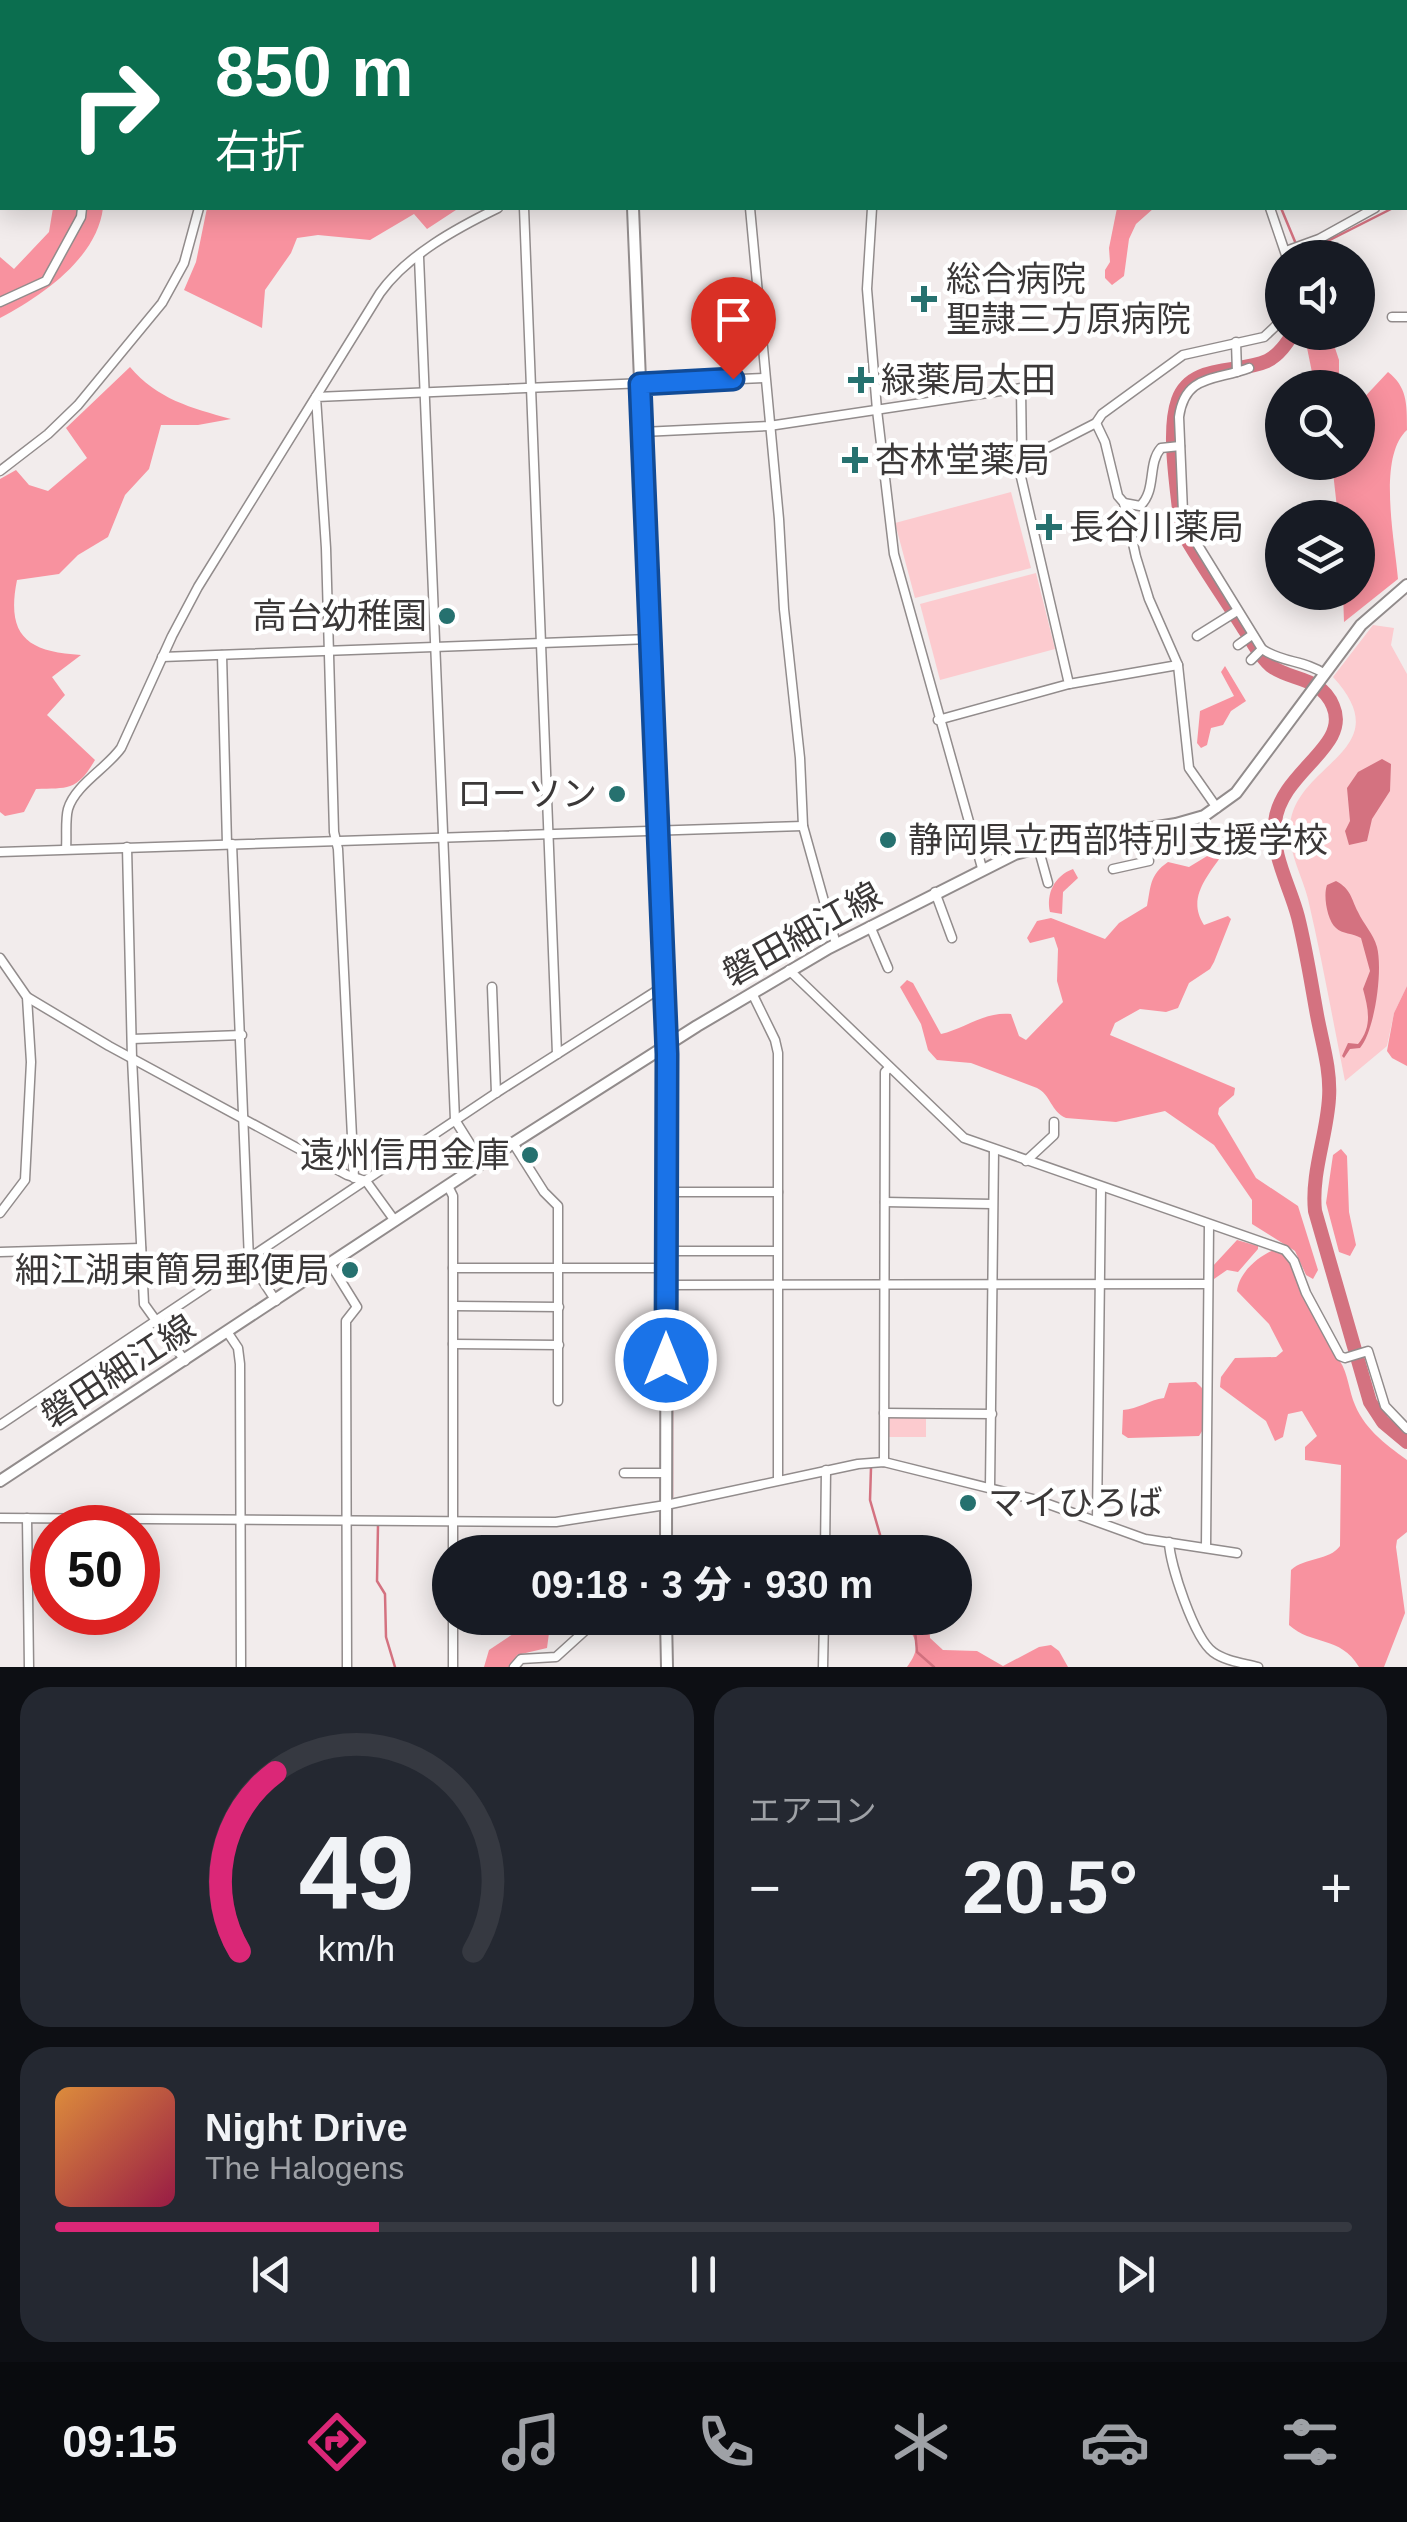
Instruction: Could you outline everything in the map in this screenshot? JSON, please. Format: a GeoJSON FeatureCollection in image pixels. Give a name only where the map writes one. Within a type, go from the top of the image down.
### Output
{"type":"FeatureCollection","features":[{"type":"Feature","properties":{"kind":"main road"},"geometry":{"type":"LineString","coordinates":[[633,210],[666,1045],[665,1535]]}},
{"type":"Feature","properties":{"kind":"main road","name":"磐田細江線"},"geometry":{"type":"LineString","coordinates":[[0,1481],[482,1163],[666,1045],[836,944],[982,868],[1038,847],[1186,822],[1217,808],[1249,778],[1361,625],[1407,585]]}},
{"type":"Feature","properties":{"kind":"main road"},"geometry":{"type":"LineString","coordinates":[[666,1635],[666,1667]]}},
{"type":"Feature","properties":{"kind":"street"},"geometry":{"type":"LineString","coordinates":[[0,302],[46,281],[82,217],[82,210]]}},
{"type":"Feature","properties":{"kind":"street"},"geometry":{"type":"LineString","coordinates":[[0,471],[48,434],[78,404],[162,303],[184,263],[198,210]]}},
{"type":"Feature","properties":{"kind":"street"},"geometry":{"type":"LineString","coordinates":[[66,849],[67,811],[74,796],[112,761],[120,748],[198,587],[392,276],[462,226],[494,210]]}},
{"type":"Feature","properties":{"kind":"street"},"geometry":{"type":"LineString","coordinates":[[524,210],[557,1054]]}},
{"type":"Feature","properties":{"kind":"street"},"geometry":{"type":"LineString","coordinates":[[750,210],[768,426],[780,519],[803,826],[836,944]]}},
{"type":"Feature","properties":{"kind":"street"},"geometry":{"type":"LineString","coordinates":[[872,210],[867,288],[894,554],[982,868]]}},
{"type":"Feature","properties":{"kind":"street"},"geometry":{"type":"LineString","coordinates":[[1271,210],[1285,240]]}},
{"type":"Feature","properties":{"kind":"street"},"geometry":{"type":"LineString","coordinates":[[1314,240],[1371,210]]}},
{"type":"Feature","properties":{"kind":"street"},"geometry":{"type":"LineString","coordinates":[[419,257],[455,1120],[482,1163]]}},
{"type":"Feature","properties":{"kind":"street"},"geometry":{"type":"LineString","coordinates":[[1392,316],[1407,316]]}},
{"type":"Feature","properties":{"kind":"street"},"geometry":{"type":"LineString","coordinates":[[1022,461],[1096,423],[1102,414],[1183,355],[1265,335]]}},
{"type":"Feature","properties":{"kind":"street"},"geometry":{"type":"LineString","coordinates":[[1236,342],[1236,372]]}},
{"type":"Feature","properties":{"kind":"street"},"geometry":{"type":"LineString","coordinates":[[1248,368],[1200,382],[1188,390],[1179,417],[1183,512],[1188,529],[1262,649],[1282,660],[1308,664],[1323,676]]}},
{"type":"Feature","properties":{"kind":"street"},"geometry":{"type":"LineString","coordinates":[[316,397],[764,378]]}},
{"type":"Feature","properties":{"kind":"street"},"geometry":{"type":"LineString","coordinates":[[642,432],[768,426],[1021,388],[1021,477],[1069,684]]}},
{"type":"Feature","properties":{"kind":"street"},"geometry":{"type":"LineString","coordinates":[[316,397],[354,1178]]}},
{"type":"Feature","properties":{"kind":"street"},"geometry":{"type":"LineString","coordinates":[[1096,423],[1105,442],[1118,496],[1124,504],[1149,599],[1178,665],[1190,768],[1217,808]]}},
{"type":"Feature","properties":{"kind":"street"},"geometry":{"type":"LineString","coordinates":[[1124,504],[1140,506],[1148,498],[1155,454],[1167,446],[1179,446]]}},
{"type":"Feature","properties":{"kind":"street"},"geometry":{"type":"LineString","coordinates":[[1197,636],[1237,612]]}},
{"type":"Feature","properties":{"kind":"street"},"geometry":{"type":"LineString","coordinates":[[1238,645],[1252,635]]}},
{"type":"Feature","properties":{"kind":"street"},"geometry":{"type":"LineString","coordinates":[[162,658],[650,639]]}},
{"type":"Feature","properties":{"kind":"street"},"geometry":{"type":"LineString","coordinates":[[1251,660],[1262,649]]}},
{"type":"Feature","properties":{"kind":"street"},"geometry":{"type":"LineString","coordinates":[[222,655],[242,1035],[248,1260],[276,1301]]}},
{"type":"Feature","properties":{"kind":"street"},"geometry":{"type":"LineString","coordinates":[[938,720],[1069,684],[1178,665]]}},
{"type":"Feature","properties":{"kind":"street"},"geometry":{"type":"LineString","coordinates":[[0,852],[803,826]]}},
{"type":"Feature","properties":{"kind":"street"},"geometry":{"type":"LineString","coordinates":[[1113,868],[1149,861],[1144,830]]}},
{"type":"Feature","properties":{"kind":"street"},"geometry":{"type":"LineString","coordinates":[[127,847],[144,1304],[185,1361]]}},
{"type":"Feature","properties":{"kind":"street"},"geometry":{"type":"LineString","coordinates":[[1038,847],[1048,884]]}},
{"type":"Feature","properties":{"kind":"street"},"geometry":{"type":"LineString","coordinates":[[935,892],[952,938]]}},
{"type":"Feature","properties":{"kind":"street"},"geometry":{"type":"LineString","coordinates":[[870,926],[888,968]]}},
{"type":"Feature","properties":{"kind":"street"},"geometry":{"type":"LineString","coordinates":[[0,958],[28,996],[132,1058],[366,1181],[395,1221]]}},
{"type":"Feature","properties":{"kind":"street"},"geometry":{"type":"LineString","coordinates":[[790,970],[957,1134],[1279,1247],[1291,1255],[1340,1356],[1366,1352],[1385,1406],[1407,1430]]}},
{"type":"Feature","properties":{"kind":"street"},"geometry":{"type":"LineString","coordinates":[[492,986],[496,1093]]}},
{"type":"Feature","properties":{"kind":"street"},"geometry":{"type":"LineString","coordinates":[[0,1425],[455,1120],[664,986]]}},
{"type":"Feature","properties":{"kind":"street"},"geometry":{"type":"LineString","coordinates":[[752,992],[778,1048],[778,1480]]}},
{"type":"Feature","properties":{"kind":"street"},"geometry":{"type":"LineString","coordinates":[[0,1213],[18,1192],[27,1167],[31,1062],[28,996]]}},
{"type":"Feature","properties":{"kind":"street"},"geometry":{"type":"LineString","coordinates":[[132,1039],[242,1035]]}},
{"type":"Feature","properties":{"kind":"street"},"geometry":{"type":"LineString","coordinates":[[884,1462],[885,1072],[889,1068]]}},
{"type":"Feature","properties":{"kind":"street"},"geometry":{"type":"LineString","coordinates":[[1026,1160],[1054,1134],[1054,1122]]}},
{"type":"Feature","properties":{"kind":"street"},"geometry":{"type":"LineString","coordinates":[[513,1144],[544,1192],[558,1206],[558,1401]]}},
{"type":"Feature","properties":{"kind":"street"},"geometry":{"type":"LineString","coordinates":[[990,1488],[994,1149]]}},
{"type":"Feature","properties":{"kind":"street"},"geometry":{"type":"LineString","coordinates":[[448,1186],[454,1196],[453,1535]]}},
{"type":"Feature","properties":{"kind":"street"},"geometry":{"type":"LineString","coordinates":[[1097,1521],[1101,1187]]}},
{"type":"Feature","properties":{"kind":"street"},"geometry":{"type":"LineString","coordinates":[[666,1192],[778,1192]]}},
{"type":"Feature","properties":{"kind":"street"},"geometry":{"type":"LineString","coordinates":[[885,1202],[992,1204]]}},
{"type":"Feature","properties":{"kind":"street"},"geometry":{"type":"LineString","coordinates":[[1206,1546],[1209,1225]]}},
{"type":"Feature","properties":{"kind":"street"},"geometry":{"type":"LineString","coordinates":[[0,1252],[141,1248]]}},
{"type":"Feature","properties":{"kind":"street"},"geometry":{"type":"LineString","coordinates":[[666,1251],[778,1251]]}},
{"type":"Feature","properties":{"kind":"street"},"geometry":{"type":"LineString","coordinates":[[330,1265],[357,1307],[346,1321],[347,1667]]}},
{"type":"Feature","properties":{"kind":"street"},"geometry":{"type":"LineString","coordinates":[[454,1268],[666,1268]]}},
{"type":"Feature","properties":{"kind":"street"},"geometry":{"type":"LineString","coordinates":[[666,1285],[1207,1284]]}},
{"type":"Feature","properties":{"kind":"street"},"geometry":{"type":"LineString","coordinates":[[454,1306],[559,1307]]}},
{"type":"Feature","properties":{"kind":"street"},"geometry":{"type":"LineString","coordinates":[[228,1333],[238,1348],[240,1364],[241,1667]]}},
{"type":"Feature","properties":{"kind":"street"},"geometry":{"type":"LineString","coordinates":[[453,1344],[558,1345]]}},
{"type":"Feature","properties":{"kind":"street"},"geometry":{"type":"LineString","coordinates":[[884,1414],[992,1414]]}},
{"type":"Feature","properties":{"kind":"street"},"geometry":{"type":"LineString","coordinates":[[0,1518],[556,1522],[884,1462],[990,1488],[1145,1538],[1237,1553]]}},
{"type":"Feature","properties":{"kind":"street"},"geometry":{"type":"LineString","coordinates":[[825,1535],[826,1470]]}},
{"type":"Feature","properties":{"kind":"street"},"geometry":{"type":"LineString","coordinates":[[624,1473],[666,1473]]}},
{"type":"Feature","properties":{"kind":"street"},"geometry":{"type":"LineString","coordinates":[[26,1518],[29,1667]]}},
{"type":"Feature","properties":{"kind":"street"},"geometry":{"type":"LineString","coordinates":[[1169,1542],[1185,1600],[1208,1647],[1219,1655],[1258,1667]]}},
{"type":"Feature","properties":{"kind":"street"},"geometry":{"type":"LineString","coordinates":[[453,1635],[453,1667]]}},
{"type":"Feature","properties":{"kind":"street"},"geometry":{"type":"LineString","coordinates":[[514,1667],[521,1659],[556,1657],[580,1635]]}},
{"type":"Feature","properties":{"kind":"street"},"geometry":{"type":"LineString","coordinates":[[823,1667],[824,1635]]}},
{"type":"Feature","properties":{"kind":"shaded area"},"geometry":{"type":"Polygon","coordinates":[[[53,210],[103,210],[90,243],[65,274],[0,318],[0,257],[14,269],[49,232],[53,210]]]}},
{"type":"Feature","properties":{"kind":"shaded area"},"geometry":{"type":"Polygon","coordinates":[[[207,210],[456,210],[427,229],[414,214],[370,240],[318,235],[297,238],[265,290],[262,328],[184,290],[196,262],[207,210]]]}},
{"type":"Feature","properties":{"kind":"shaded area"},"geometry":{"type":"Polygon","coordinates":[[[1117,210],[1152,210],[1136,224],[1129,239],[1124,276],[1112,285],[1105,278],[1117,210]]]}},
{"type":"Feature","properties":{"kind":"shaded area"},"geometry":{"type":"Polygon","coordinates":[[[1307,350],[1336,350],[1339,370],[1312,370],[1307,350]]]}},
{"type":"Feature","properties":{"kind":"shaded area"},"geometry":{"type":"Polygon","coordinates":[[[130,367],[163,395],[231,419],[198,425],[161,425],[149,469],[125,495],[108,537],[78,555],[59,574],[17,580],[15,614],[24,637],[46,650],[81,655],[52,677],[65,695],[47,715],[95,760],[77,783],[64,788],[36,789],[24,812],[5,816],[0,812],[0,479],[16,470],[29,485],[48,491],[87,458],[66,428],[130,367]]]}},
{"type":"Feature","properties":{"kind":"shaded area"},"geometry":{"type":"Polygon","coordinates":[[[1388,372],[1394,378],[1405,396],[1407,430],[1398,443],[1390,479],[1398,579],[1375,597],[1375,500],[1336,500],[1334,480],[1375,480],[1375,386],[1388,372]]]}},
{"type":"Feature","properties":{"kind":"shaded area"},"geometry":{"type":"Polygon","coordinates":[[[1011,492],[1031,568],[915,598],[895,523],[1011,492]]]}},
{"type":"Feature","properties":{"kind":"shaded area"},"geometry":{"type":"Polygon","coordinates":[[[1036,573],[1055,649],[940,680],[920,604],[1036,573]]]}},
{"type":"Feature","properties":{"kind":"shaded area"},"geometry":{"type":"Polygon","coordinates":[[[1344,610],[1359,610],[1344,622],[1344,610]]]}},
{"type":"Feature","properties":{"kind":"shaded area"},"geometry":{"type":"Polygon","coordinates":[[[1373,625],[1394,628],[1391,645],[1407,674],[1407,986],[1394,1013],[1387,1046],[1345,1081],[1308,899],[1291,844],[1290,825],[1296,804],[1351,740],[1356,722],[1351,702],[1333,677],[1373,625]]]}},
{"type":"Feature","properties":{"kind":"shaded area"},"geometry":{"type":"Polygon","coordinates":[[[1225,666],[1246,701],[1231,711],[1223,725],[1211,728],[1207,745],[1201,748],[1197,743],[1200,711],[1234,696],[1221,672],[1225,666]]]}},
{"type":"Feature","properties":{"kind":"shaded area"},"geometry":{"type":"Polygon","coordinates":[[[1382,759],[1391,764],[1390,791],[1372,819],[1367,841],[1349,845],[1345,831],[1350,821],[1347,788],[1358,772],[1382,759]]]}},
{"type":"Feature","properties":{"kind":"shaded area"},"geometry":{"type":"Polygon","coordinates":[[[1217,850],[1222,855],[1201,889],[1197,906],[1204,925],[1228,916],[1231,919],[1210,969],[1189,983],[1178,1008],[1166,1012],[1140,1009],[1115,1023],[1110,1035],[1235,1088],[1218,1114],[1256,1178],[1298,1206],[1318,1270],[1313,1279],[1306,1275],[1295,1251],[1252,1224],[1252,1200],[1214,1145],[1165,1111],[1116,1122],[1066,1118],[1037,1088],[971,1063],[937,1060],[928,1050],[921,1024],[900,987],[907,980],[913,983],[941,1034],[992,1015],[1011,1014],[1019,1036],[1026,1040],[1063,1002],[1057,981],[1058,949],[1054,937],[1030,943],[1027,938],[1037,921],[1051,918],[1105,939],[1119,923],[1147,906],[1152,882],[1168,862],[1189,867],[1217,850]]]}},
{"type":"Feature","properties":{"kind":"shaded area"},"geometry":{"type":"Polygon","coordinates":[[[1073,869],[1078,878],[1063,892],[1062,914],[1050,912],[1053,886],[1073,869]]]}},
{"type":"Feature","properties":{"kind":"shaded area"},"geometry":{"type":"Polygon","coordinates":[[[1336,881],[1350,894],[1379,957],[1370,1028],[1360,1048],[1350,1049],[1344,1058],[1348,1043],[1358,1044],[1366,1030],[1368,1010],[1363,989],[1370,971],[1361,938],[1338,930],[1330,919],[1326,889],[1336,881]]]}},
{"type":"Feature","properties":{"kind":"shaded area"},"geometry":{"type":"Polygon","coordinates":[[[1407,986],[1407,1066],[1387,1051],[1394,1013],[1407,986]]]}},
{"type":"Feature","properties":{"kind":"shaded area"},"geometry":{"type":"Polygon","coordinates":[[[1341,1149],[1347,1156],[1349,1212],[1356,1245],[1350,1256],[1339,1252],[1326,1203],[1333,1155],[1341,1149]]]}},
{"type":"Feature","properties":{"kind":"shaded area"},"geometry":{"type":"Polygon","coordinates":[[[1237,1240],[1258,1249],[1238,1272],[1227,1270],[1214,1279],[1210,1276],[1212,1267],[1237,1240]]]}},
{"type":"Feature","properties":{"kind":"shaded area"},"geometry":{"type":"Polygon","coordinates":[[[1274,1250],[1288,1257],[1343,1366],[1362,1419],[1407,1460],[1407,1532],[1397,1540],[1396,1547],[1405,1613],[1384,1667],[1359,1667],[1335,1645],[1289,1625],[1291,1570],[1340,1546],[1341,1465],[1305,1460],[1305,1447],[1317,1436],[1302,1411],[1288,1414],[1283,1437],[1275,1441],[1266,1421],[1220,1387],[1221,1377],[1235,1358],[1276,1357],[1283,1351],[1269,1324],[1237,1291],[1250,1266],[1274,1250]]]}},
{"type":"Feature","properties":{"kind":"shaded area"},"geometry":{"type":"Polygon","coordinates":[[[1196,1382],[1204,1390],[1204,1428],[1199,1436],[1128,1438],[1122,1434],[1123,1410],[1164,1398],[1169,1383],[1196,1382]]]}},
{"type":"Feature","properties":{"kind":"shaded area"},"geometry":{"type":"Polygon","coordinates":[[[889,1416],[926,1416],[926,1437],[888,1437],[889,1416]]]}},
{"type":"Feature","properties":{"kind":"shaded area"},"geometry":{"type":"Polygon","coordinates":[[[512,1635],[549,1635],[547,1648],[517,1655],[513,1667],[484,1667],[489,1650],[512,1635]]]}},
{"type":"Feature","properties":{"kind":"shaded area"},"geometry":{"type":"Polygon","coordinates":[[[930,1635],[943,1650],[977,1651],[1003,1666],[1051,1645],[1068,1667],[907,1667],[915,1652],[913,1636],[930,1635]]]}},
{"type":"Feature","properties":{"kind":"waterway"},"geometry":{"type":"LineString","coordinates":[[1282,210],[1294,240]]}},
{"type":"Feature","properties":{"kind":"waterway"},"geometry":{"type":"LineString","coordinates":[[1330,240],[1389,210]]}},
{"type":"Feature","properties":{"kind":"waterway"},"geometry":{"type":"LineString","coordinates":[[1280,350],[1267,361],[1204,375],[1184,388],[1173,427],[1180,519],[1183,533],[1260,653],[1279,671],[1321,689],[1333,706],[1336,721],[1332,734],[1289,788],[1280,804],[1275,834],[1278,858],[1301,929],[1329,1077],[1315,1211],[1370,1402],[1383,1422],[1407,1442]]}},
{"type":"Feature","properties":{"kind":"waterway"},"geometry":{"type":"LineString","coordinates":[[672,1200],[672,1220]]}},
{"type":"Feature","properties":{"kind":"waterway"},"geometry":{"type":"LineString","coordinates":[[672,1255],[672,1270]]}},
{"type":"Feature","properties":{"kind":"waterway"},"geometry":{"type":"LineString","coordinates":[[672,1290],[672,1372]]}},
{"type":"Feature","properties":{"kind":"waterway"},"geometry":{"type":"LineString","coordinates":[[672,1376],[672,1497]]}},
{"type":"Feature","properties":{"kind":"waterway"},"geometry":{"type":"LineString","coordinates":[[871,1468],[870,1500],[880,1535]]}},
{"type":"Feature","properties":{"kind":"waterway"},"geometry":{"type":"LineString","coordinates":[[378,1525],[377,1581],[385,1594],[386,1637],[395,1667]]}},
{"type":"Feature","properties":{"kind":"waterway"},"geometry":{"type":"LineString","coordinates":[[916,1635],[917,1652],[934,1667]]}},
{"type":"Feature","properties":{"kind":"place","name":"総合病院 聖隷三方原病院"},"geometry":{"type":"Point","coordinates":[924,299]}},
{"type":"Feature","properties":{"kind":"place","name":"緑薬局太田"},"geometry":{"type":"Point","coordinates":[861,380]}},
{"type":"Feature","properties":{"kind":"place","name":"杏林堂薬局"},"geometry":{"type":"Point","coordinates":[855,460]}},
{"type":"Feature","properties":{"kind":"place","name":"長谷川薬局"},"geometry":{"type":"Point","coordinates":[1049,527]}},
{"type":"Feature","properties":{"kind":"place","name":"高台幼稚園"},"geometry":{"type":"Point","coordinates":[447,616]}},
{"type":"Feature","properties":{"kind":"place","name":"ローソン"},"geometry":{"type":"Point","coordinates":[617,794]}},
{"type":"Feature","properties":{"kind":"place","name":"静岡県立西部特別支援学校"},"geometry":{"type":"Point","coordinates":[888,840]}},
{"type":"Feature","properties":{"kind":"place","name":"遠州信用金庫"},"geometry":{"type":"Point","coordinates":[530,1155]}},
{"type":"Feature","properties":{"kind":"place","name":"細江湖東簡易郵便局"},"geometry":{"type":"Point","coordinates":[350,1270]}},
{"type":"Feature","properties":{"kind":"place","name":"マイひろば"},"geometry":{"type":"Point","coordinates":[968,1503]}},
{"type":"Feature","properties":{"kind":"route"},"geometry":{"type":"LineString","coordinates":[[666,1360],[667,1054],[640,384],[733,379]]}}]}
